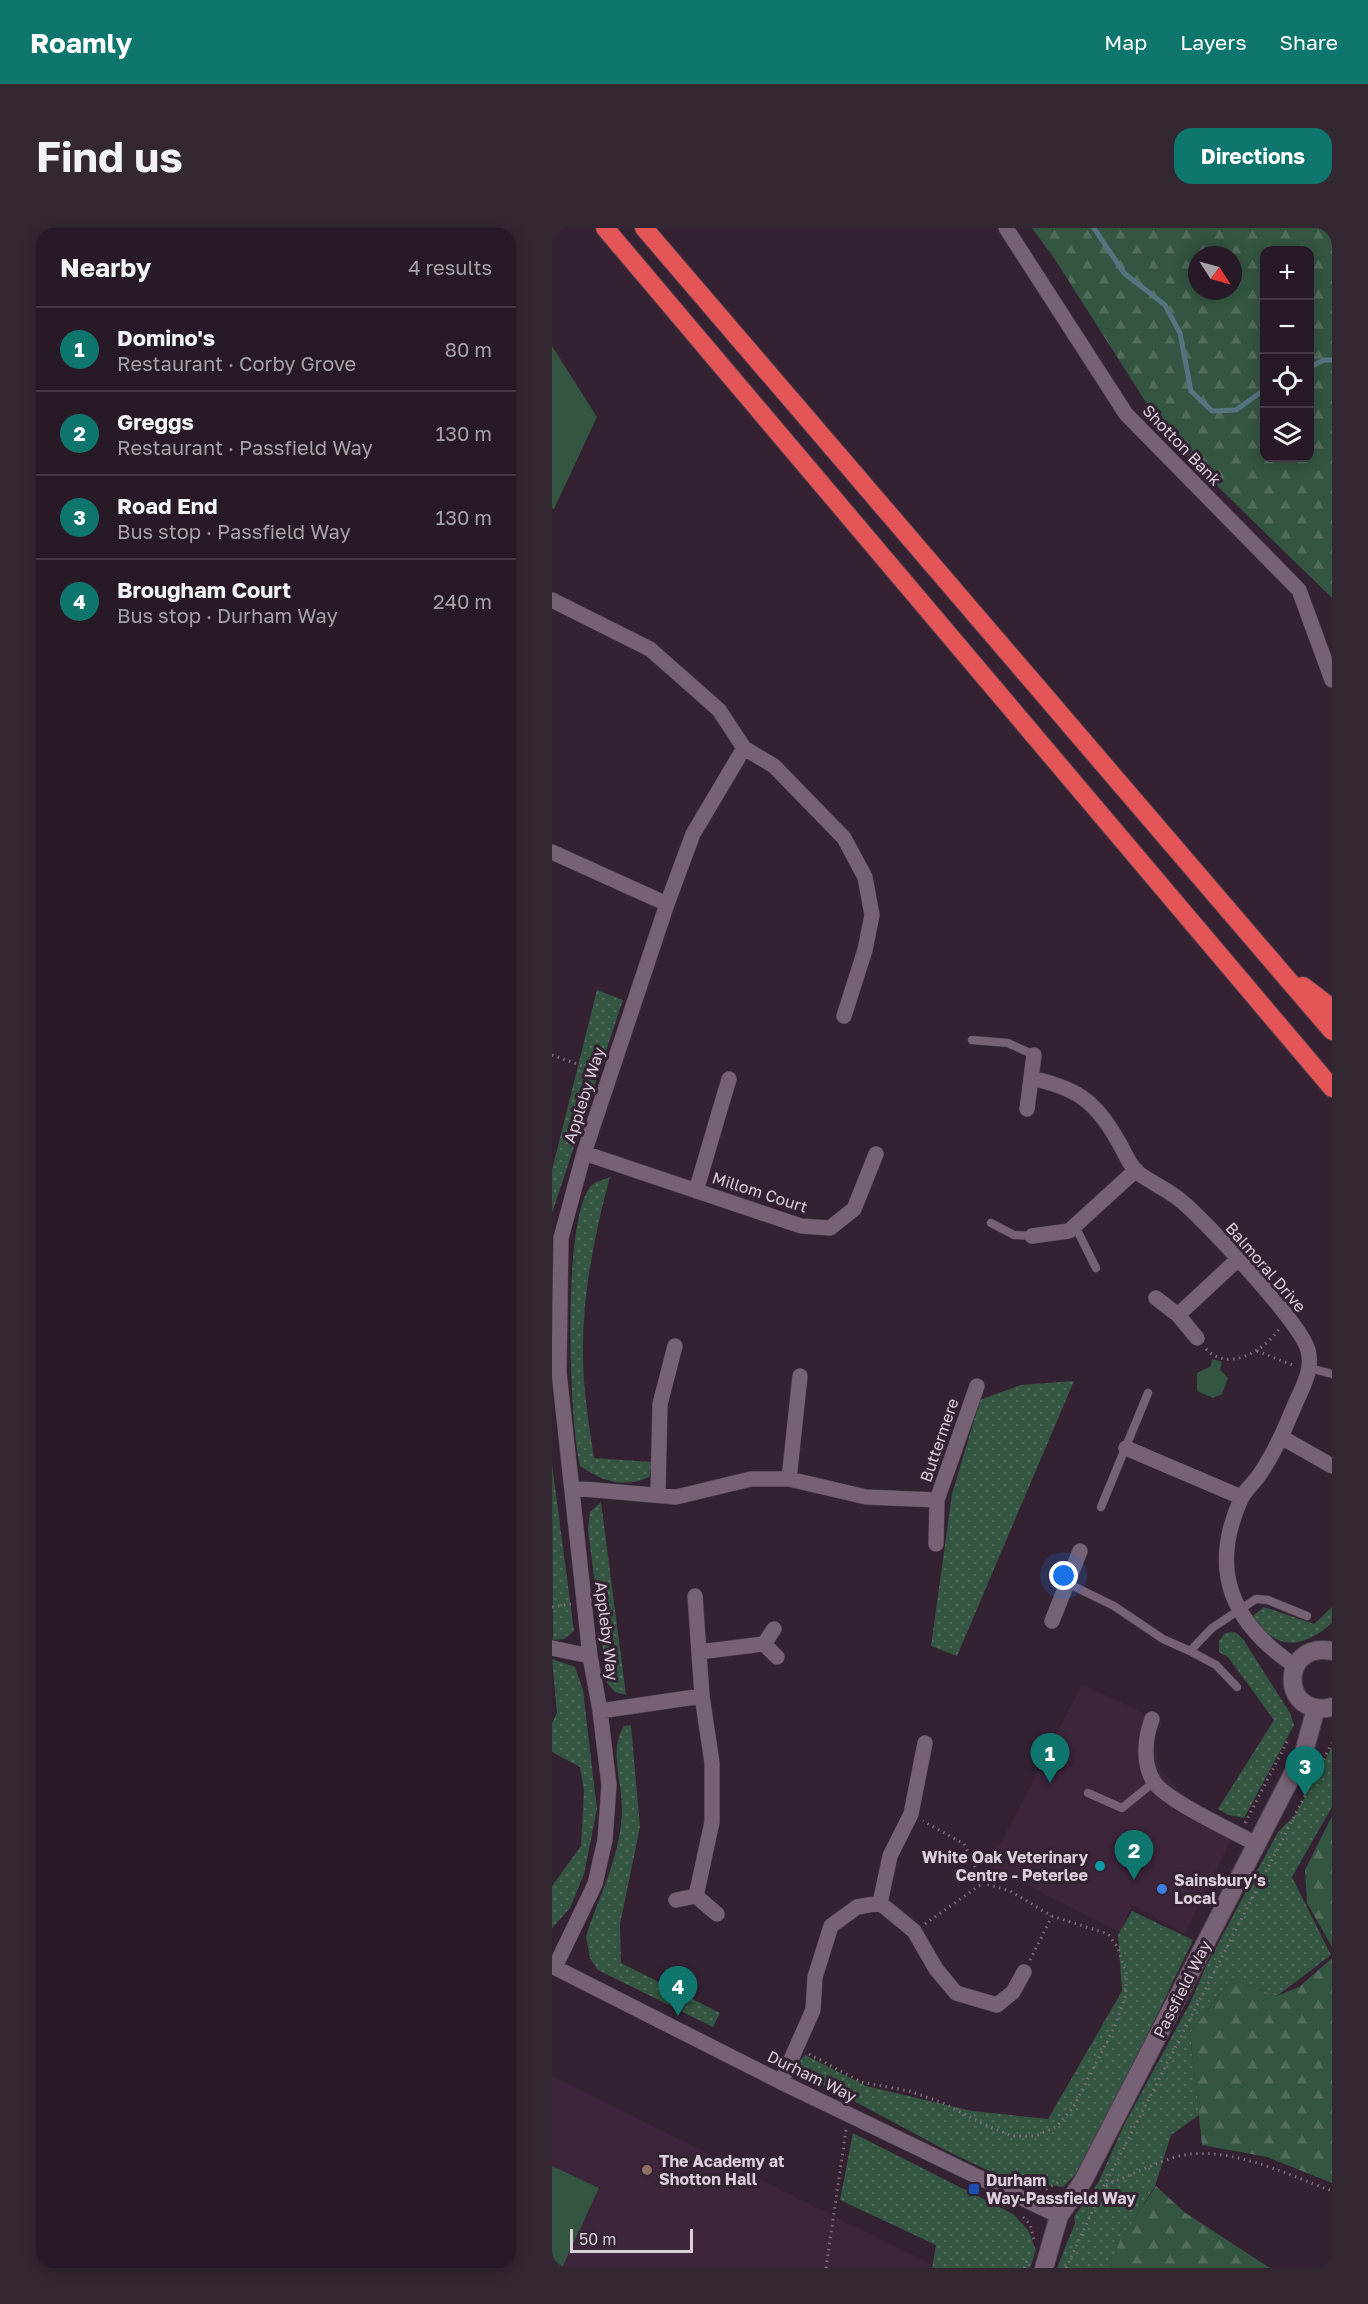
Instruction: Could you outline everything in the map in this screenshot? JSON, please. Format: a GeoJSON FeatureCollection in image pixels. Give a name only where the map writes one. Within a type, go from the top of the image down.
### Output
{"type":"FeatureCollection","features":[{"type":"Feature","properties":{"kind":"highway"},"geometry":{"type":"LineString","coordinates":[[605,228],[1332,1088]]}},
{"type":"Feature","properties":{"kind":"highway"},"geometry":{"type":"LineString","coordinates":[[644,228],[1332,1031]]}},
{"type":"Feature","properties":{"kind":"highway"},"geometry":{"type":"LineString","coordinates":[[1278,967],[1332,1008]]}},
{"type":"Feature","properties":{"kind":"street","name":"Shotton Bank"},"geometry":{"type":"LineString","coordinates":[[1006,228],[1126,414],[1299,590],[1332,680]]}},
{"type":"Feature","properties":{"kind":"street"},"geometry":{"type":"LineString","coordinates":[[552,600],[650,649],[719,710],[744,748],[774,766],[844,838],[865,877],[872,915],[865,950],[844,1016]]}},
{"type":"Feature","properties":{"kind":"street","name":"Appleby Way"},"geometry":{"type":"LineString","coordinates":[[554,1967],[594,1884],[605,1840],[609,1785],[600,1710],[590,1656],[558,1372],[557,1236],[667,904],[693,834],[744,748]]}},
{"type":"Feature","properties":{"kind":"street"},"geometry":{"type":"LineString","coordinates":[[552,852],[667,904]]}},
{"type":"Feature","properties":{"kind":"street"},"geometry":{"type":"LineString","coordinates":[[1027,1109],[1034,1055]]}},
{"type":"Feature","properties":{"kind":"street","name":"Balmoral Drive"},"geometry":{"type":"LineString","coordinates":[[1031,1078],[1061,1084],[1091,1102],[1114,1133],[1136,1170],[1180,1200],[1283,1310],[1308,1349],[1308,1373]]}},
{"type":"Feature","properties":{"kind":"street","name":"Millom Court"},"geometry":{"type":"LineString","coordinates":[[696,1191],[729,1079]]}},
{"type":"Feature","properties":{"kind":"street","name":"Millom Court"},"geometry":{"type":"LineString","coordinates":[[584,1153],[801,1226],[830,1228],[854,1209],[876,1154]]}},
{"type":"Feature","properties":{"kind":"street"},"geometry":{"type":"LineString","coordinates":[[1032,1236],[1069,1231],[1136,1170]]}},
{"type":"Feature","properties":{"kind":"street"},"geometry":{"type":"LineString","coordinates":[[1178,1315],[1237,1260]]}},
{"type":"Feature","properties":{"kind":"street"},"geometry":{"type":"LineString","coordinates":[[1156,1298],[1178,1315],[1197,1338]]}},
{"type":"Feature","properties":{"kind":"street"},"geometry":{"type":"LineString","coordinates":[[658,1493],[660,1404],[675,1346]]}},
{"type":"Feature","properties":{"kind":"street"},"geometry":{"type":"LineString","coordinates":[[1308,1373],[1281,1437],[1260,1474],[1241,1497],[1227,1555],[1229,1581],[1239,1611],[1253,1632],[1273,1651],[1295,1666],[1301,1658],[1312,1651],[1332,1651]]}},
{"type":"Feature","properties":{"kind":"street"},"geometry":{"type":"LineString","coordinates":[[789,1479],[800,1376]]}},
{"type":"Feature","properties":{"kind":"street","name":"Buttermere"},"geometry":{"type":"LineString","coordinates":[[572,1488],[658,1493],[676,1497],[751,1479],[789,1479],[866,1497],[938,1500],[977,1386]]}},
{"type":"Feature","properties":{"kind":"street"},"geometry":{"type":"LineString","coordinates":[[1281,1437],[1332,1466]]}},
{"type":"Feature","properties":{"kind":"street"},"geometry":{"type":"LineString","coordinates":[[1126,1448],[1241,1497]]}},
{"type":"Feature","properties":{"kind":"street"},"geometry":{"type":"LineString","coordinates":[[936,1544],[938,1500]]}},
{"type":"Feature","properties":{"kind":"street"},"geometry":{"type":"LineString","coordinates":[[1052,1621],[1080,1551]]}},
{"type":"Feature","properties":{"kind":"street"},"geometry":{"type":"LineString","coordinates":[[695,1596],[702,1696],[712,1763],[712,1822],[696,1896]]}},
{"type":"Feature","properties":{"kind":"street"},"geometry":{"type":"LineString","coordinates":[[699,1652],[764,1644],[774,1629]]}},
{"type":"Feature","properties":{"kind":"street"},"geometry":{"type":"LineString","coordinates":[[764,1644],[777,1657]]}},
{"type":"Feature","properties":{"kind":"street"},"geometry":{"type":"LineString","coordinates":[[552,1648],[590,1656]]}},
{"type":"Feature","properties":{"kind":"street","name":"Passfield Way"},"geometry":{"type":"LineString","coordinates":[[1044,2268],[1059,2216],[1083,2181],[1304,1752],[1324,1708],[1303,1703],[1296,1695],[1292,1681],[1295,1666]]}},
{"type":"Feature","properties":{"kind":"street"},"geometry":{"type":"LineString","coordinates":[[600,1710],[702,1696]]}},
{"type":"Feature","properties":{"kind":"street"},"geometry":{"type":"LineString","coordinates":[[1152,1719],[1146,1734],[1146,1757],[1154,1782],[1171,1797],[1257,1844]]}},
{"type":"Feature","properties":{"kind":"street"},"geometry":{"type":"LineString","coordinates":[[880,1903],[890,1856],[911,1814],[925,1743]]}},
{"type":"Feature","properties":{"kind":"street"},"geometry":{"type":"LineString","coordinates":[[676,1900],[696,1896]]}},
{"type":"Feature","properties":{"kind":"street"},"geometry":{"type":"LineString","coordinates":[[696,1896],[717,1914]]}},
{"type":"Feature","properties":{"kind":"street"},"geometry":{"type":"LineString","coordinates":[[781,2082],[813,2010],[815,1977],[831,1926],[857,1907],[880,1903],[914,1931],[936,1969],[956,1993],[997,2005],[1013,1992],[1024,1972]]}},
{"type":"Feature","properties":{"kind":"street","name":"Durham Way"},"geometry":{"type":"LineString","coordinates":[[554,1967],[781,2082],[1059,2216]]}},
{"type":"Feature","properties":{"kind":"lane"},"geometry":{"type":"LineString","coordinates":[[972,1040],[1008,1043],[1034,1055]]}},
{"type":"Feature","properties":{"kind":"lane"},"geometry":{"type":"LineString","coordinates":[[991,1223],[1014,1235],[1032,1236]]}},
{"type":"Feature","properties":{"kind":"lane"},"geometry":{"type":"LineString","coordinates":[[1075,1226],[1096,1268]]}},
{"type":"Feature","properties":{"kind":"lane"},"geometry":{"type":"LineString","coordinates":[[1308,1373],[1332,1374]]}},
{"type":"Feature","properties":{"kind":"lane"},"geometry":{"type":"LineString","coordinates":[[1101,1507],[1148,1393]]}},
{"type":"Feature","properties":{"kind":"lane"},"geometry":{"type":"LineString","coordinates":[[1067,1583],[1114,1606],[1163,1639],[1216,1665],[1237,1687]]}},
{"type":"Feature","properties":{"kind":"lane"},"geometry":{"type":"LineString","coordinates":[[1190,1651],[1212,1628],[1257,1599],[1268,1600],[1307,1616]]}},
{"type":"Feature","properties":{"kind":"lane"},"geometry":{"type":"LineString","coordinates":[[1088,1793],[1122,1808],[1154,1782]]}},
{"type":"Feature","properties":{"kind":"path"},"geometry":{"type":"LineString","coordinates":[[552,1055],[610,1076]]}},
{"type":"Feature","properties":{"kind":"path"},"geometry":{"type":"LineString","coordinates":[[1197,1338],[1209,1352],[1221,1359],[1232,1359],[1257,1351],[1270,1341],[1281,1326],[1283,1310]]}},
{"type":"Feature","properties":{"kind":"path"},"geometry":{"type":"LineString","coordinates":[[1257,1351],[1276,1357],[1308,1373]]}},
{"type":"Feature","properties":{"kind":"path"},"geometry":{"type":"LineString","coordinates":[[1066,2268],[1104,2186],[1332,1743]]}},
{"type":"Feature","properties":{"kind":"path"},"geometry":{"type":"LineString","coordinates":[[914,1931],[983,1883]]}},
{"type":"Feature","properties":{"kind":"path"},"geometry":{"type":"LineString","coordinates":[[1024,1972],[1052,1916]]}},
{"type":"Feature","properties":{"kind":"path"},"geometry":{"type":"LineString","coordinates":[[826,2268],[848,2113]]}},
{"type":"Feature","properties":{"kind":"path"},"geometry":{"type":"LineString","coordinates":[[1104,2186],[1177,2157],[1207,2154],[1250,2160],[1332,2191]]}},
{"type":"Feature","properties":{"kind":"path"},"geometry":{"type":"LineString","coordinates":[[1037,2188],[1046,2189],[1063,2180]]}},
{"type":"Feature","properties":{"kind":"path"},"geometry":{"type":"LineString","coordinates":[[1015,2209],[1030,2224],[1034,2241],[1031,2250]]}},
{"type":"Feature","properties":{"kind":"path"},"geometry":{"type":"LineString","coordinates":[[1024,2268],[1028,2259]]}},
{"type":"Feature","properties":{"kind":"shaded area"},"geometry":{"type":"Polygon","coordinates":[[[1082,1684],[1162,1722],[1154,1740],[1161,1770],[1187,1798],[1238,1825],[1185,1933],[1132,1905],[1120,1932],[989,1866],[1082,1684]]]}},
{"type":"Feature","properties":{"kind":"shaded area","name":"The Academy at Shotton Hall"},"geometry":{"type":"Polygon","coordinates":[[[552,2076],[931,2264],[931,2268],[552,2268],[552,2076]]]}},
{"type":"Feature","properties":{"kind":"green space"},"geometry":{"type":"Polygon","coordinates":[[[1032,228],[1332,228],[1332,598],[1170,440],[1054,258],[1032,228]]]}},
{"type":"Feature","properties":{"kind":"green space"},"geometry":{"type":"Polygon","coordinates":[[[552,346],[597,417],[554,509],[552,508],[552,346]]]}},
{"type":"Feature","properties":{"kind":"green space"},"geometry":{"type":"Polygon","coordinates":[[[597,990],[623,1000],[552,1213],[552,1170],[597,990]]]}},
{"type":"Feature","properties":{"kind":"green space"},"geometry":{"type":"Polygon","coordinates":[[[610,1177],[588,1278],[583,1329],[584,1381],[594,1458],[653,1462],[649,1477],[640,1481],[622,1483],[597,1476],[580,1466],[576,1442],[571,1366],[572,1279],[575,1239],[581,1208],[590,1187],[610,1177]]]}},
{"type":"Feature","properties":{"kind":"green space"},"geometry":{"type":"Polygon","coordinates":[[[1212,1359],[1222,1362],[1220,1370],[1228,1378],[1222,1394],[1213,1398],[1197,1391],[1197,1373],[1211,1366],[1212,1359]]]}},
{"type":"Feature","properties":{"kind":"green space"},"geometry":{"type":"Polygon","coordinates":[[[1074,1381],[957,1656],[931,1646],[952,1494],[980,1400],[1021,1385],[1074,1381]]]}},
{"type":"Feature","properties":{"kind":"green space"},"geometry":{"type":"Polygon","coordinates":[[[552,1464],[574,1631],[564,1639],[553,1640],[552,1464]]]}},
{"type":"Feature","properties":{"kind":"green space"},"geometry":{"type":"Polygon","coordinates":[[[601,1502],[626,1695],[615,1692],[607,1683],[588,1529],[590,1512],[601,1502]]]}},
{"type":"Feature","properties":{"kind":"green space"},"geometry":{"type":"Polygon","coordinates":[[[1264,1607],[1314,1624],[1332,1607],[1332,1623],[1321,1632],[1300,1642],[1280,1641],[1262,1628],[1253,1616],[1264,1607]]]}},
{"type":"Feature","properties":{"kind":"green space"},"geometry":{"type":"Polygon","coordinates":[[[1235,1632],[1243,1639],[1290,1713],[1294,1725],[1244,1818],[1229,1815],[1218,1809],[1274,1720],[1228,1657],[1219,1652],[1219,1641],[1225,1633],[1235,1632]]]}},
{"type":"Feature","properties":{"kind":"green space"},"geometry":{"type":"Polygon","coordinates":[[[552,1659],[575,1667],[583,1690],[597,1809],[584,1874],[570,1908],[552,1928],[552,1886],[581,1846],[584,1791],[580,1767],[552,1752],[552,1723],[557,1713],[552,1659]]]}},
{"type":"Feature","properties":{"kind":"green space"},"geometry":{"type":"Polygon","coordinates":[[[631,1725],[640,1827],[620,1924],[621,1963],[720,2013],[713,2027],[598,1970],[590,1958],[586,1936],[609,1875],[620,1829],[622,1801],[617,1768],[617,1746],[624,1726],[631,1725]]]}},
{"type":"Feature","properties":{"kind":"green space"},"geometry":{"type":"Polygon","coordinates":[[[1332,1747],[1332,1807],[1292,1877],[1331,1955],[1277,1996],[1231,1979],[1190,2033],[1199,2115],[1171,2135],[1155,2186],[1121,2240],[1110,2268],[1057,2268],[1075,2223],[1074,2217],[1098,2183],[1124,2125],[1191,2001],[1206,1966],[1278,1832],[1295,1815],[1332,1747]]]}},
{"type":"Feature","properties":{"kind":"green space"},"geometry":{"type":"Polygon","coordinates":[[[1332,1816],[1332,1947],[1307,1903],[1305,1870],[1332,1816]]]}},
{"type":"Feature","properties":{"kind":"green space"},"geometry":{"type":"Polygon","coordinates":[[[1132,1911],[1193,1940],[1119,2094],[1075,2175],[1063,2187],[1004,2178],[947,2151],[802,2073],[800,2061],[805,2055],[866,2086],[972,2111],[1048,2119],[1122,1991],[1118,1935],[1132,1911]]]}},
{"type":"Feature","properties":{"kind":"green space"},"geometry":{"type":"Polygon","coordinates":[[[1332,1958],[1332,2183],[1267,2157],[1202,2145],[1190,2033],[1231,1979],[1277,1996],[1299,1987],[1332,1958]]]}},
{"type":"Feature","properties":{"kind":"green space"},"geometry":{"type":"Polygon","coordinates":[[[853,2133],[1013,2214],[1028,2230],[1036,2250],[1030,2268],[932,2268],[936,2245],[840,2200],[853,2133]]]}},
{"type":"Feature","properties":{"kind":"green space"},"geometry":{"type":"Polygon","coordinates":[[[552,2166],[599,2188],[562,2268],[552,2268],[552,2166]]]}},
{"type":"Feature","properties":{"kind":"green space"},"geometry":{"type":"Polygon","coordinates":[[[1156,2186],[1184,2212],[1270,2268],[1110,2268],[1120,2240],[1156,2186]]]}},
{"type":"Feature","properties":{"kind":"waterway"},"geometry":{"type":"LineString","coordinates":[[1094,228],[1124,273],[1165,305],[1180,333],[1191,391],[1212,411],[1236,410],[1260,393]]}},
{"type":"Feature","properties":{"kind":"waterway"},"geometry":{"type":"LineString","coordinates":[[1314,365],[1324,360],[1332,360]]}},
{"type":"Feature","properties":{"kind":"place","name":"Domino's"},"geometry":{"type":"Point","coordinates":[1050,1783]}},
{"type":"Feature","properties":{"kind":"place","name":"Road End"},"geometry":{"type":"Point","coordinates":[1305,1796]}},
{"type":"Feature","properties":{"kind":"place","name":"White Oak Veterinary Centre - Peterlee"},"geometry":{"type":"Point","coordinates":[1100,1866]}},
{"type":"Feature","properties":{"kind":"place","name":"Greggs"},"geometry":{"type":"Point","coordinates":[1134,1880]}},
{"type":"Feature","properties":{"kind":"place","name":"Sainsbury's Local"},"geometry":{"type":"Point","coordinates":[1162,1889]}},
{"type":"Feature","properties":{"kind":"place","name":"Brougham Court"},"geometry":{"type":"Point","coordinates":[678,2016]}},
{"type":"Feature","properties":{"kind":"place","name":"The Academy at Shotton Hall"},"geometry":{"type":"Point","coordinates":[647,2170]}},
{"type":"Feature","properties":{"kind":"place","name":"Durham Way-Passfield Way"},"geometry":{"type":"Point","coordinates":[974,2189]}}]}
